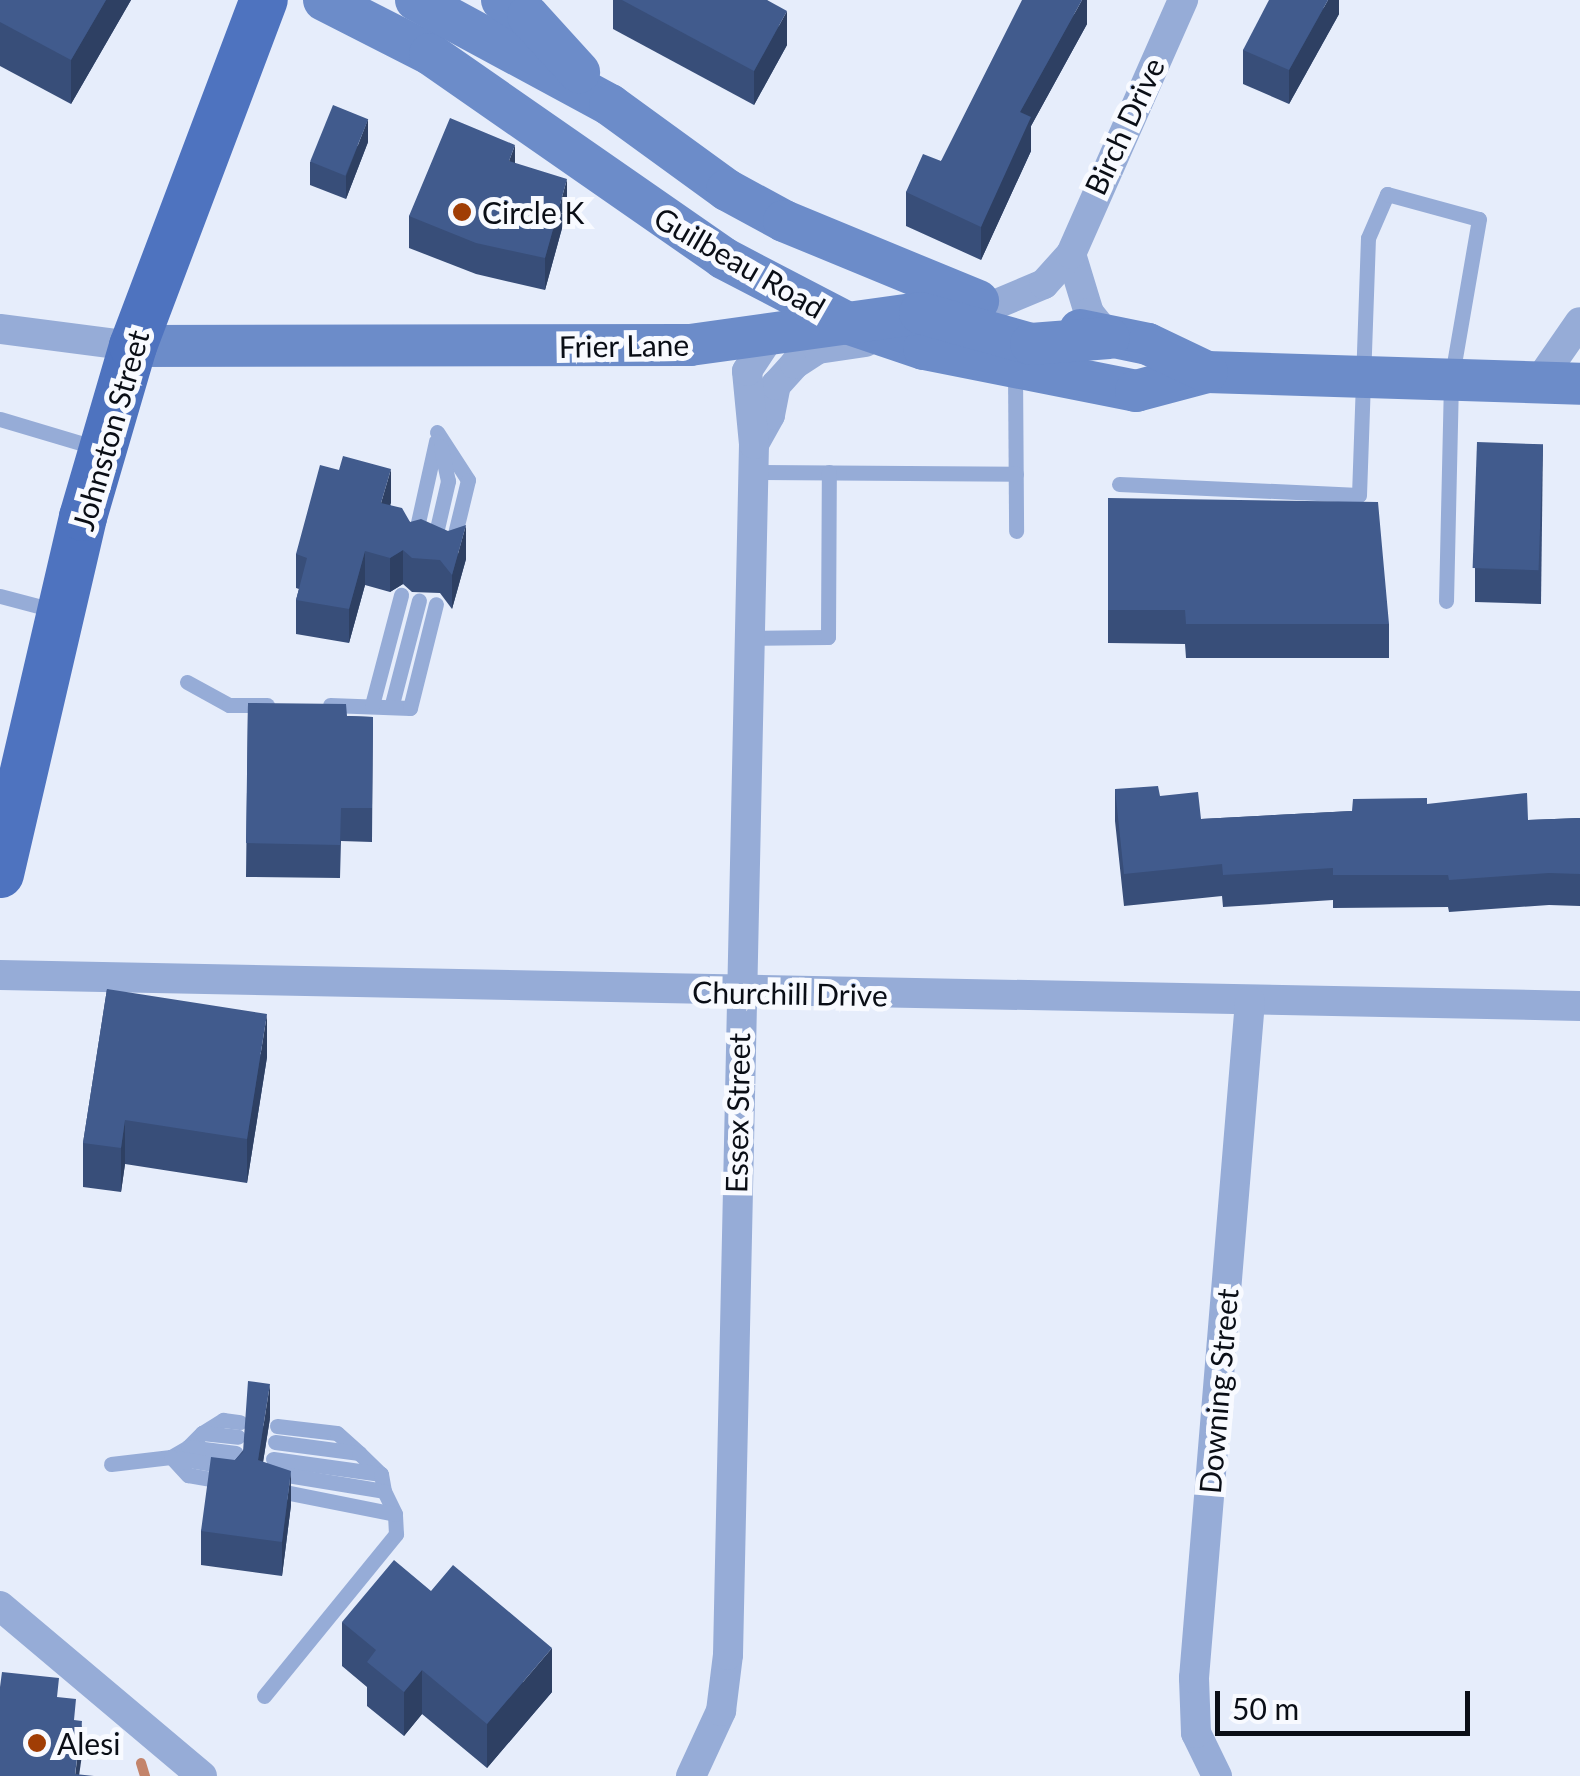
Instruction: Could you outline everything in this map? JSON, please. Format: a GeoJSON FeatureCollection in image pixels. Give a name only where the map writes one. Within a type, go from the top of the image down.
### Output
{"type":"FeatureCollection","features":[{"type":"Feature","properties":{"kind":"main road","name":"Johnston Street"},"geometry":{"type":"LineString","coordinates":[[0,874],[20,750],[133,346],[264,0]]}},
{"type":"Feature","properties":{"kind":"street","name":"Guilbeau Road"},"geometry":{"type":"LineString","coordinates":[[324,0],[430,54],[723,258],[850,324],[896,340],[1015,371],[1136,391],[1207,372],[1580,384]]}},
{"type":"Feature","properties":{"kind":"street","name":"Guilbeau Road"},"geometry":{"type":"LineString","coordinates":[[416,0],[610,105],[728,190],[784,221],[928,285],[1109,338],[1148,344],[1207,372]]}},
{"type":"Feature","properties":{"kind":"street"},"geometry":{"type":"LineString","coordinates":[[502,0],[528,16],[610,105]]}},
{"type":"Feature","properties":{"kind":"street","name":"Birch Drive"},"geometry":{"type":"LineString","coordinates":[[994,305],[1044,284],[1070,254],[1183,0]]}},
{"type":"Feature","properties":{"kind":"street"},"geometry":{"type":"LineString","coordinates":[[1070,254],[1090,313],[1109,338]]}},
{"type":"Feature","properties":{"kind":"street","name":"Frier Lane"},"geometry":{"type":"LineString","coordinates":[[133,346],[690,345],[920,313],[1032,344],[1109,338]]}},
{"type":"Feature","properties":{"kind":"street"},"geometry":{"type":"LineString","coordinates":[[1538,384],[1580,322]]}},
{"type":"Feature","properties":{"kind":"street"},"geometry":{"type":"LineString","coordinates":[[0,329],[133,346]]}},
{"type":"Feature","properties":{"kind":"street","name":"Essex Street"},"geometry":{"type":"LineString","coordinates":[[691,1776],[721,1711],[728,1655],[739,993],[754,458],[747,371],[770,336]]}},
{"type":"Feature","properties":{"kind":"street","name":"Essex Street"},"geometry":{"type":"LineString","coordinates":[[754,458],[776,385],[795,364],[818,349],[896,340]]}},
{"type":"Feature","properties":{"kind":"street","name":"Churchill Drive"},"geometry":{"type":"LineString","coordinates":[[0,975],[739,993],[1580,1006]]}},
{"type":"Feature","properties":{"kind":"street","name":"Downing Street"},"geometry":{"type":"LineString","coordinates":[[1217,1776],[1196,1733],[1194,1678],[1250,1002]]}},
{"type":"Feature","properties":{"kind":"street"},"geometry":{"type":"LineString","coordinates":[[0,1606],[202,1776]]}},
{"type":"Feature","properties":{"kind":"lane"},"geometry":{"type":"LineString","coordinates":[[1119,484],[1359,496],[1368,238],[1386,194],[1480,218],[1452,381],[1446,601]]}},
{"type":"Feature","properties":{"kind":"lane"},"geometry":{"type":"LineString","coordinates":[[1015,371],[1016,531]]}},
{"type":"Feature","properties":{"kind":"lane"},"geometry":{"type":"LineString","coordinates":[[0,418],[102,450]]}},
{"type":"Feature","properties":{"kind":"lane"},"geometry":{"type":"LineString","coordinates":[[413,545],[437,432]]}},
{"type":"Feature","properties":{"kind":"lane"},"geometry":{"type":"LineString","coordinates":[[437,432],[468,480],[450,554]]}},
{"type":"Feature","properties":{"kind":"lane"},"geometry":{"type":"LineString","coordinates":[[432,550],[448,481],[437,432]]}},
{"type":"Feature","properties":{"kind":"lane"},"geometry":{"type":"LineString","coordinates":[[754,458],[830,472],[1016,474]]}},
{"type":"Feature","properties":{"kind":"lane"},"geometry":{"type":"LineString","coordinates":[[748,638],[828,637],[830,472]]}},
{"type":"Feature","properties":{"kind":"lane"},"geometry":{"type":"LineString","coordinates":[[372,704],[401,594]]}},
{"type":"Feature","properties":{"kind":"lane"},"geometry":{"type":"LineString","coordinates":[[0,596],[60,612]]}},
{"type":"Feature","properties":{"kind":"lane"},"geometry":{"type":"LineString","coordinates":[[318,705],[392,704],[410,708],[428,602]]}},
{"type":"Feature","properties":{"kind":"lane"},"geometry":{"type":"LineString","coordinates":[[187,682],[228,706],[282,705]]}},
{"type":"Feature","properties":{"kind":"lane"},"geometry":{"type":"LineString","coordinates":[[171,1456],[223,1420],[236,1453]]}},
{"type":"Feature","properties":{"kind":"lane"},"geometry":{"type":"LineString","coordinates":[[188,1447],[236,1453]]}},
{"type":"Feature","properties":{"kind":"lane"},"geometry":{"type":"LineString","coordinates":[[111,1464],[236,1453]]}},
{"type":"Feature","properties":{"kind":"lane"},"geometry":{"type":"LineString","coordinates":[[264,1696],[396,1534],[395,1514],[383,1482],[359,1453],[273,1458]]}},
{"type":"Feature","properties":{"kind":"lane"},"geometry":{"type":"LineString","coordinates":[[273,1458],[383,1482]]}},
{"type":"Feature","properties":{"kind":"lane"},"geometry":{"type":"LineString","coordinates":[[273,1458],[395,1514]]}},
{"type":"Feature","properties":{"kind":"building"},"geometry":{"type":"Polygon","coordinates":[[[0,0],[106,0],[71,60],[0,22],[0,0]]]}},
{"type":"Feature","properties":{"kind":"building"},"geometry":{"type":"Polygon","coordinates":[[[622,0],[767,0],[787,11],[754,71],[622,0]]]}},
{"type":"Feature","properties":{"kind":"building"},"geometry":{"type":"Polygon","coordinates":[[[1022,0],[1082,0],[1020,112],[1031,117],[981,227],[906,192],[923,154],[941,161],[1022,0]]]}},
{"type":"Feature","properties":{"kind":"building"},"geometry":{"type":"Polygon","coordinates":[[[1269,0],[1328,0],[1289,70],[1243,50],[1269,0]]]}},
{"type":"Feature","properties":{"kind":"building"},"geometry":{"type":"Polygon","coordinates":[[[333,105],[368,119],[345,176],[310,162],[333,105]]]}},
{"type":"Feature","properties":{"kind":"building"},"geometry":{"type":"Polygon","coordinates":[[[450,118],[515,145],[509,161],[567,179],[545,258],[476,243],[409,216],[450,118]]]}},
{"type":"Feature","properties":{"kind":"building"},"geometry":{"type":"Polygon","coordinates":[[[1477,442],[1543,444],[1539,570],[1473,568],[1477,442]]]}},
{"type":"Feature","properties":{"kind":"building"},"geometry":{"type":"Polygon","coordinates":[[[343,456],[391,469],[381,503],[402,508],[410,522],[421,519],[448,531],[466,525],[452,575],[440,560],[412,558],[403,550],[390,558],[365,551],[349,609],[296,600],[307,558],[296,554],[320,465],[339,470],[343,456]]]}},
{"type":"Feature","properties":{"kind":"building"},"geometry":{"type":"Polygon","coordinates":[[[1108,498],[1378,502],[1389,624],[1186,624],[1185,610],[1108,610],[1108,498]]]}},
{"type":"Feature","properties":{"kind":"building"},"geometry":{"type":"Polygon","coordinates":[[[248,703],[346,704],[347,716],[373,717],[372,808],[341,808],[340,845],[246,843],[248,703]]]}},
{"type":"Feature","properties":{"kind":"building"},"geometry":{"type":"Polygon","coordinates":[[[1158,786],[1160,796],[1198,792],[1201,819],[1352,811],[1353,799],[1427,798],[1427,804],[1527,793],[1528,820],[1580,818],[1580,874],[1449,880],[1448,875],[1333,875],[1333,868],[1223,875],[1222,864],[1124,874],[1115,789],[1158,786]]]}},
{"type":"Feature","properties":{"kind":"building"},"geometry":{"type":"Polygon","coordinates":[[[107,989],[267,1014],[247,1139],[125,1120],[121,1148],[83,1143],[107,989]]]}},
{"type":"Feature","properties":{"kind":"building"},"geometry":{"type":"Polygon","coordinates":[[[248,1381],[270,1384],[258,1460],[291,1471],[282,1542],[201,1531],[211,1457],[235,1460],[243,1452],[248,1381]]]}},
{"type":"Feature","properties":{"kind":"building"},"geometry":{"type":"Polygon","coordinates":[[[394,1560],[431,1591],[453,1565],[552,1648],[487,1724],[422,1670],[404,1692],[367,1662],[376,1650],[342,1622],[394,1560]]]}},
{"type":"Feature","properties":{"kind":"building","name":"Alesi"},"geometry":{"type":"Polygon","coordinates":[[[2,1672],[59,1678],[57,1697],[76,1699],[74,1720],[82,1721],[75,1774],[94,1776],[0,1776],[2,1672]]]}},
{"type":"Feature","properties":{"kind":"waterway"},"geometry":{"type":"LineString","coordinates":[[141,1763],[145,1776]]}},
{"type":"Feature","properties":{"kind":"place","name":"Circle K"},"geometry":{"type":"Point","coordinates":[462,212]}},
{"type":"Feature","properties":{"kind":"place","name":"Alesi"},"geometry":{"type":"Point","coordinates":[37,1743]}}]}
